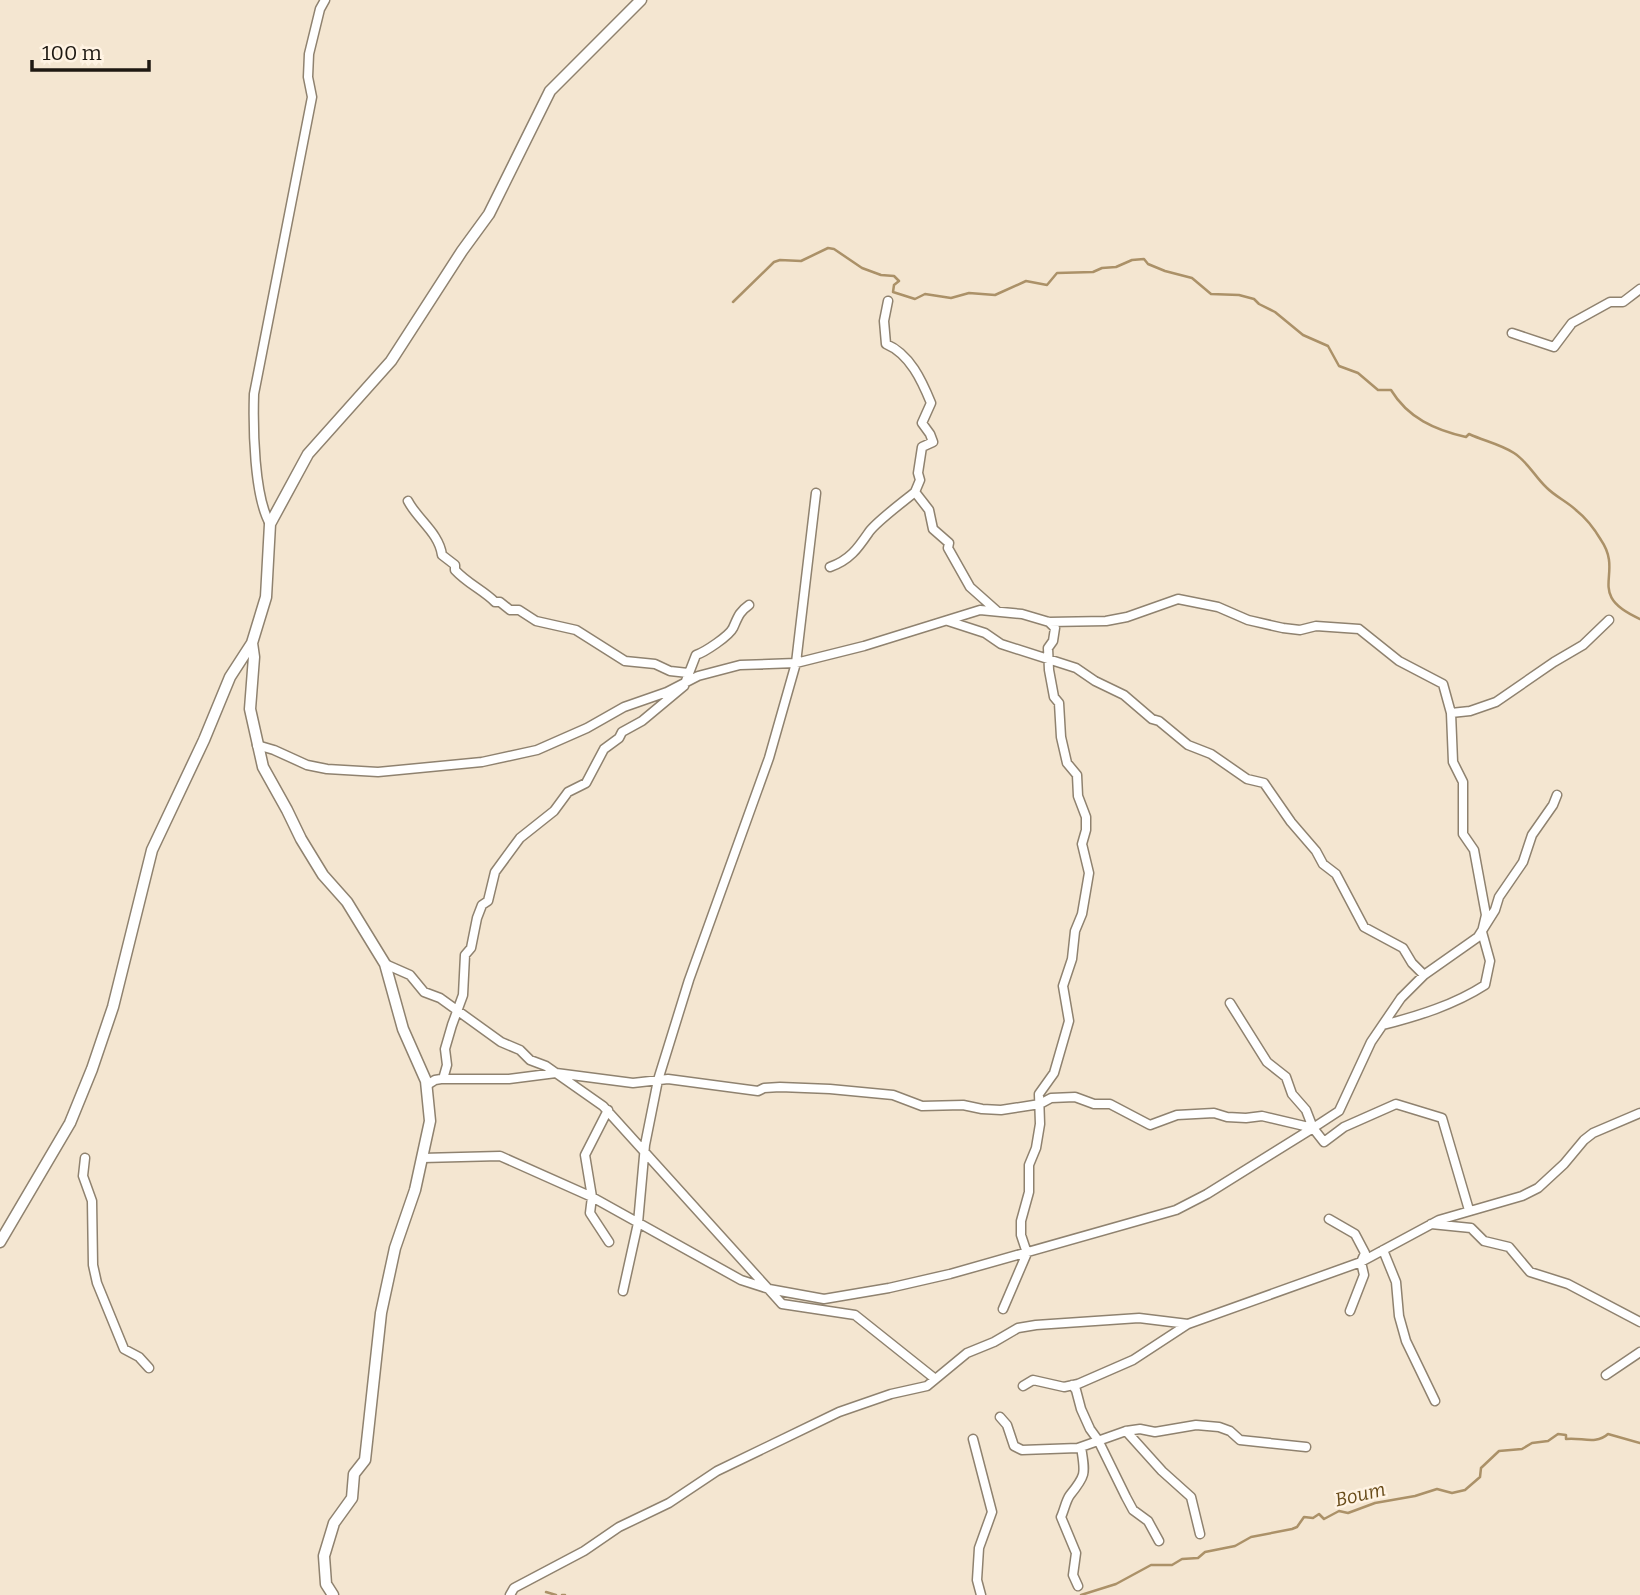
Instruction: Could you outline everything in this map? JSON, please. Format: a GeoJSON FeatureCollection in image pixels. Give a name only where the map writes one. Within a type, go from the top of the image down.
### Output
{"type":"FeatureCollection","features":[{"type":"Feature","properties":{"kind":"street"},"geometry":{"type":"LineString","coordinates":[[271,524],[266,517],[259,480],[254,438],[254,394],[312,97],[309,77],[312,36],[325,0]]}},
{"type":"Feature","properties":{"kind":"street"},"geometry":{"type":"LineString","coordinates":[[0,1242],[70,1123],[92,1069],[113,1007],[152,850],[204,740],[230,677],[252,643],[266,597],[271,524],[308,454],[391,361],[489,214],[550,91],[641,0]]}},
{"type":"Feature","properties":{"kind":"street"},"geometry":{"type":"LineString","coordinates":[[1512,333],[1555,347],[1572,323],[1610,302],[1623,302],[1640,289]]}},
{"type":"Feature","properties":{"kind":"street"},"geometry":{"type":"LineString","coordinates":[[830,567],[844,562],[859,550],[868,533],[915,492],[920,480],[918,472],[922,447],[933,442],[922,423],[931,403],[925,387],[896,348],[886,344],[884,321],[888,301]]}},
{"type":"Feature","properties":{"kind":"street"},"geometry":{"type":"LineString","coordinates":[[915,492],[929,510],[933,529],[949,543],[948,548],[970,587],[997,611]]}},
{"type":"Feature","properties":{"kind":"street"},"geometry":{"type":"LineString","coordinates":[[623,1291],[638,1223],[644,1153],[658,1080],[689,980],[769,758],[796,663],[816,493]]}},
{"type":"Feature","properties":{"kind":"street"},"geometry":{"type":"LineString","coordinates":[[408,501],[440,545],[442,555],[455,565],[455,570],[472,587],[495,602],[500,602],[510,611],[519,611],[536,621],[576,630],[625,661],[655,664],[687,677],[746,663],[796,663],[864,646],[979,610],[1022,614],[1049,622],[1106,621],[1178,599],[1218,607],[1248,620],[1283,628],[1300,630],[1316,626],[1359,629],[1399,661],[1443,684],[1451,713],[1453,761],[1463,782],[1463,834],[1474,850],[1486,915],[1482,932],[1490,961],[1485,985],[1466,997],[1383,1025]]}},
{"type":"Feature","properties":{"kind":"street"},"geometry":{"type":"LineString","coordinates":[[443,1079],[447,1065],[445,1049],[463,995],[465,955],[471,948],[480,911],[488,901],[495,872],[520,838],[554,811],[568,792],[586,783],[604,748],[619,738],[622,732],[642,721],[687,677],[696,655],[705,652],[729,634],[739,612],[749,605]]}},
{"type":"Feature","properties":{"kind":"street"},"geometry":{"type":"LineString","coordinates":[[946,620],[985,633],[1001,644],[1067,663],[1095,681],[1112,687],[1188,745],[1211,754],[1247,779],[1264,783],[1323,864],[1336,874],[1364,927],[1403,948],[1412,963],[1424,975]]}},
{"type":"Feature","properties":{"kind":"street"},"geometry":{"type":"LineString","coordinates":[[1451,713],[1470,711],[1496,702],[1583,645],[1609,620]]}},
{"type":"Feature","properties":{"kind":"street"},"geometry":{"type":"LineString","coordinates":[[1003,1310],[1027,1253],[1021,1235],[1021,1221],[1029,1192],[1028,1165],[1036,1148],[1040,1124],[1039,1094],[1054,1073],[1069,1021],[1063,986],[1072,960],[1075,931],[1082,914],[1089,873],[1082,844],[1086,817],[1078,796],[1077,775],[1066,763],[1059,703],[1054,697],[1048,648],[1055,635],[1055,628],[1049,622]]}},
{"type":"Feature","properties":{"kind":"street"},"geometry":{"type":"LineString","coordinates":[[252,643],[254,657],[250,709],[263,767],[323,875],[347,902],[385,964],[403,1029],[427,1085],[430,1121],[415,1190],[395,1248],[381,1313],[365,1460],[354,1474],[352,1498],[334,1523],[324,1556],[326,1584],[332,1595]]}},
{"type":"Feature","properties":{"kind":"street"},"geometry":{"type":"LineString","coordinates":[[257,746],[274,750],[307,765],[327,769],[378,772],[482,762],[537,750],[587,728],[624,707],[667,692],[687,677]]}},
{"type":"Feature","properties":{"kind":"street"},"geometry":{"type":"LineString","coordinates":[[422,1158],[500,1156],[592,1197],[741,1280],[769,1289],[824,1299],[889,1288],[1027,1253],[1176,1210],[1207,1194],[1339,1111],[1371,1042],[1401,998],[1424,975],[1473,942],[1482,932],[1499,897],[1523,862],[1532,835],[1556,795]]}},
{"type":"Feature","properties":{"kind":"street"},"geometry":{"type":"LineString","coordinates":[[385,964],[410,975],[424,992],[440,998],[477,1022],[501,1042],[556,1073],[608,1110],[782,1304],[855,1315],[934,1378]]}},
{"type":"Feature","properties":{"kind":"street"},"geometry":{"type":"LineString","coordinates":[[1230,1003],[1268,1062],[1286,1077],[1292,1094],[1306,1110],[1313,1128],[1324,1142],[1344,1127],[1396,1104],[1442,1118],[1469,1210]]}},
{"type":"Feature","properties":{"kind":"street"},"geometry":{"type":"LineString","coordinates":[[427,1085],[443,1079],[509,1079],[556,1073],[633,1083],[658,1080],[758,1091],[764,1088],[797,1087],[893,1095],[922,1106],[962,1105],[1002,1110],[1040,1104],[1051,1098],[1075,1097],[1094,1104],[1110,1104],[1150,1125],[1177,1115],[1214,1113],[1227,1117],[1262,1116],[1313,1128]]}},
{"type":"Feature","properties":{"kind":"street"},"geometry":{"type":"LineString","coordinates":[[608,1110],[585,1155],[592,1197],[590,1213],[609,1242]]}},
{"type":"Feature","properties":{"kind":"street"},"geometry":{"type":"LineString","coordinates":[[1023,1386],[1033,1380],[1064,1387],[1072,1385],[1133,1360],[1188,1324],[1361,1262],[1431,1224],[1469,1210],[1522,1196],[1538,1188],[1593,1133],[1640,1113]]}},
{"type":"Feature","properties":{"kind":"street"},"geometry":{"type":"LineString","coordinates":[[85,1158],[83,1176],[92,1201],[93,1265],[97,1283],[124,1349],[139,1357],[149,1368]]}},
{"type":"Feature","properties":{"kind":"street"},"geometry":{"type":"LineString","coordinates":[[1329,1219],[1355,1234],[1365,1253],[1361,1262],[1364,1275],[1350,1311]]}},
{"type":"Feature","properties":{"kind":"street"},"geometry":{"type":"LineString","coordinates":[[1431,1224],[1471,1228],[1484,1241],[1509,1247],[1530,1272],[1568,1284],[1640,1322]]}},
{"type":"Feature","properties":{"kind":"street"},"geometry":{"type":"LineString","coordinates":[[1384,1250],[1396,1282],[1399,1316],[1406,1341],[1435,1401]]}},
{"type":"Feature","properties":{"kind":"street"},"geometry":{"type":"LineString","coordinates":[[510,1595],[514,1588],[584,1551],[619,1527],[669,1503],[717,1471],[839,1412],[891,1394],[927,1386],[968,1353],[1018,1328],[1139,1318],[1188,1324]]}},
{"type":"Feature","properties":{"kind":"street"},"geometry":{"type":"LineString","coordinates":[[1606,1375],[1640,1352]]}},
{"type":"Feature","properties":{"kind":"street"},"geometry":{"type":"LineString","coordinates":[[1072,1385],[1090,1429],[1133,1510],[1148,1521],[1159,1541]]}},
{"type":"Feature","properties":{"kind":"street"},"geometry":{"type":"LineString","coordinates":[[1000,1417],[1007,1425],[1014,1446],[1021,1450],[1081,1447],[1126,1431],[1140,1429],[1155,1432],[1196,1425],[1219,1427],[1230,1431],[1240,1440],[1306,1447]]}},
{"type":"Feature","properties":{"kind":"street"},"geometry":{"type":"LineString","coordinates":[[1126,1431],[1162,1471],[1191,1497],[1200,1534]]}},
{"type":"Feature","properties":{"kind":"street"},"geometry":{"type":"LineString","coordinates":[[973,1439],[992,1512],[979,1548],[977,1580],[981,1595]]}},
{"type":"Feature","properties":{"kind":"street"},"geometry":{"type":"LineString","coordinates":[[1078,1586],[1073,1575],[1076,1553],[1061,1517],[1069,1496],[1081,1482],[1085,1461],[1081,1447]]}},
{"type":"Feature","properties":{"kind":"waterway"},"geometry":{"type":"LineString","coordinates":[[733,302],[774,262],[801,261],[828,248],[834,249],[862,268],[881,275],[894,276],[899,281],[894,285],[893,292],[915,299],[925,294],[951,298],[969,293],[995,295],[1026,281],[1047,285],[1057,273],[1093,272],[1144,259],[1148,264],[1165,271],[1192,278],[1211,294],[1239,295],[1254,299],[1303,335],[1328,346],[1339,366],[1358,373],[1378,390],[1391,390],[1406,408],[1423,421],[1455,434],[1466,437],[1469,434],[1514,453],[1547,488],[1584,517],[1593,528],[1607,552],[1609,592],[1623,610],[1640,619]]}},
{"type":"Feature","properties":{"kind":"waterway","name":"Boum"},"geometry":{"type":"LineString","coordinates":[[1081,1595],[1116,1584],[1151,1565],[1172,1565],[1182,1559],[1198,1558],[1205,1552],[1235,1546],[1251,1537],[1292,1529],[1297,1527],[1304,1517],[1313,1518],[1319,1514],[1324,1519],[1339,1511],[1348,1513],[1375,1503],[1437,1489],[1452,1493],[1465,1490],[1480,1477],[1481,1468],[1499,1451],[1522,1449],[1532,1443],[1548,1441],[1558,1434],[1566,1435],[1566,1439],[1593,1440],[1608,1434],[1640,1443]]}},
{"type":"Feature","properties":{"kind":"waterway","name":"Boum"},"geometry":{"type":"LineString","coordinates":[[546,1592],[556,1595]]}}]}
